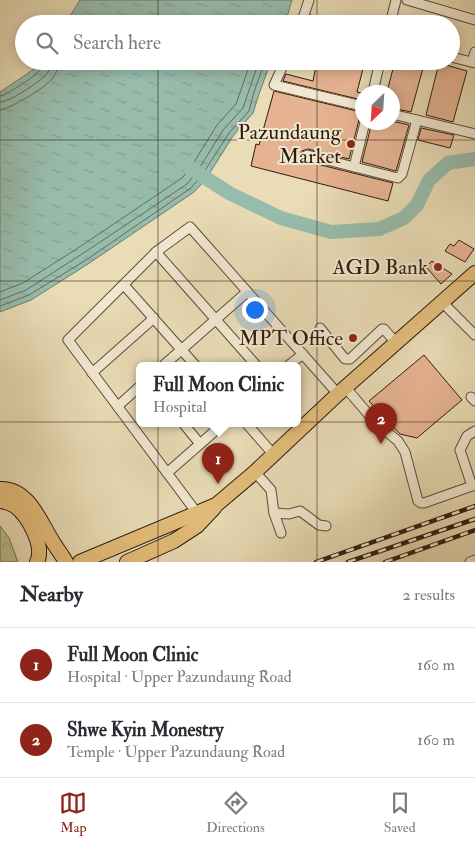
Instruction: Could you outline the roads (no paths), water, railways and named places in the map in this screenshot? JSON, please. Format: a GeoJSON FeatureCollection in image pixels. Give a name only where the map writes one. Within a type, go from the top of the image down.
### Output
{"type":"FeatureCollection","features":[{"type":"Feature","properties":{"kind":"main road"},"geometry":{"type":"LineString","coordinates":[[127,562],[144,558],[197,526],[216,506],[342,391],[475,273]]}},
{"type":"Feature","properties":{"kind":"main road"},"geometry":{"type":"LineString","coordinates":[[0,489],[14,491],[29,503],[66,562]]}},
{"type":"Feature","properties":{"kind":"main road"},"geometry":{"type":"LineString","coordinates":[[0,501],[8,502],[16,507],[25,518],[37,542],[40,556],[37,562]]}},
{"type":"Feature","properties":{"kind":"main road"},"geometry":{"type":"LineString","coordinates":[[80,562],[216,506]]}},
{"type":"Feature","properties":{"kind":"street"},"geometry":{"type":"LineString","coordinates":[[304,15],[309,0]]}},
{"type":"Feature","properties":{"kind":"street"},"geometry":{"type":"LineString","coordinates":[[392,15],[396,0]]}},
{"type":"Feature","properties":{"kind":"street"},"geometry":{"type":"LineString","coordinates":[[407,0],[458,15]]}},
{"type":"Feature","properties":{"kind":"street"},"geometry":{"type":"LineString","coordinates":[[460,16],[475,20]]}},
{"type":"Feature","properties":{"kind":"street"},"geometry":{"type":"LineString","coordinates":[[460,59],[473,63],[475,52]]}},
{"type":"Feature","properties":{"kind":"street"},"geometry":{"type":"LineString","coordinates":[[281,70],[274,85],[355,104]]}},
{"type":"Feature","properties":{"kind":"street"},"geometry":{"type":"LineString","coordinates":[[375,85],[378,70]]}},
{"type":"Feature","properties":{"kind":"street"},"geometry":{"type":"LineString","coordinates":[[400,116],[475,134]]}},
{"type":"Feature","properties":{"kind":"street"},"geometry":{"type":"LineString","coordinates":[[307,155],[398,178],[400,177],[417,120]]}},
{"type":"Feature","properties":{"kind":"street"},"geometry":{"type":"LineString","coordinates":[[354,167],[363,130]]}},
{"type":"Feature","properties":{"kind":"street"},"geometry":{"type":"LineString","coordinates":[[197,513],[68,340],[156,252],[190,226],[302,354],[374,422],[398,441],[405,452],[418,501],[421,503],[474,485],[460,450],[467,436],[475,431]]}},
{"type":"Feature","properties":{"kind":"street"},"geometry":{"type":"LineString","coordinates":[[156,252],[253,362]]}},
{"type":"Feature","properties":{"kind":"street"},"geometry":{"type":"LineString","coordinates":[[124,285],[192,362]]}},
{"type":"Feature","properties":{"kind":"street"},"geometry":{"type":"LineString","coordinates":[[167,362],[247,292]]}},
{"type":"Feature","properties":{"kind":"street"},"geometry":{"type":"LineString","coordinates":[[442,302],[475,335]]}},
{"type":"Feature","properties":{"kind":"street"},"geometry":{"type":"LineString","coordinates":[[92,373],[154,318]]}},
{"type":"Feature","properties":{"kind":"street"},"geometry":{"type":"LineString","coordinates":[[320,328],[345,359],[350,359],[382,329],[396,343]]}},
{"type":"Feature","properties":{"kind":"street"},"geometry":{"type":"LineString","coordinates":[[293,362],[302,354]]}},
{"type":"Feature","properties":{"kind":"street"},"geometry":{"type":"LineString","coordinates":[[118,406],[136,390]]}},
{"type":"Feature","properties":{"kind":"street"},"geometry":{"type":"LineString","coordinates":[[186,427],[200,444]]}},
{"type":"Feature","properties":{"kind":"street"},"geometry":{"type":"LineString","coordinates":[[167,472],[219,427]]}},
{"type":"Feature","properties":{"kind":"street"},"geometry":{"type":"LineString","coordinates":[[249,427],[273,454]]}},
{"type":"Feature","properties":{"kind":"street"},"geometry":{"type":"LineString","coordinates":[[255,472],[271,490],[274,513],[281,533]]}},
{"type":"Feature","properties":{"kind":"street"},"geometry":{"type":"LineString","coordinates":[[274,513],[289,514],[300,511],[319,525],[326,526]]}},
{"type":"Feature","properties":{"kind":"street"},"geometry":{"type":"LineString","coordinates":[[470,562],[475,560]]}},
{"type":"Feature","properties":{"kind":"water"},"geometry":{"type":"Polygon","coordinates":[[[80,0],[292,0],[288,15],[71,15],[80,0]]]}},
{"type":"Feature","properties":{"kind":"water"},"geometry":{"type":"Polygon","coordinates":[[[33,70],[268,70],[253,113],[233,136],[206,179],[194,192],[31,300],[0,312],[0,92],[33,70]]]}},
{"type":"Feature","properties":{"kind":"waterway"},"geometry":{"type":"LineString","coordinates":[[190,168],[229,193],[281,218],[331,232],[379,229],[404,218],[417,205],[429,180],[448,163],[475,159]]}},
{"type":"Feature","properties":{"kind":"railway"},"geometry":{"type":"LineString","coordinates":[[316,562],[475,506]]}},
{"type":"Feature","properties":{"kind":"railway"},"geometry":{"type":"LineString","coordinates":[[348,562],[475,519]]}},
{"type":"Feature","properties":{"kind":"railway"},"geometry":{"type":"LineString","coordinates":[[385,562],[475,530]]}},
{"type":"Feature","properties":{"kind":"place","name":"Pazundaung Market"},"geometry":{"type":"Point","coordinates":[351,144]}},
{"type":"Feature","properties":{"kind":"place","name":"AGD Bank"},"geometry":{"type":"Point","coordinates":[438,267]}},
{"type":"Feature","properties":{"kind":"place","name":"MPT Office"},"geometry":{"type":"Point","coordinates":[353,338]}},
{"type":"Feature","properties":{"kind":"place","name":"Shwe Kyin Monestry"},"geometry":{"type":"Point","coordinates":[381,444]}},
{"type":"Feature","properties":{"kind":"place","name":"Full Moon Clinic"},"geometry":{"type":"Point","coordinates":[218,484]}}]}
